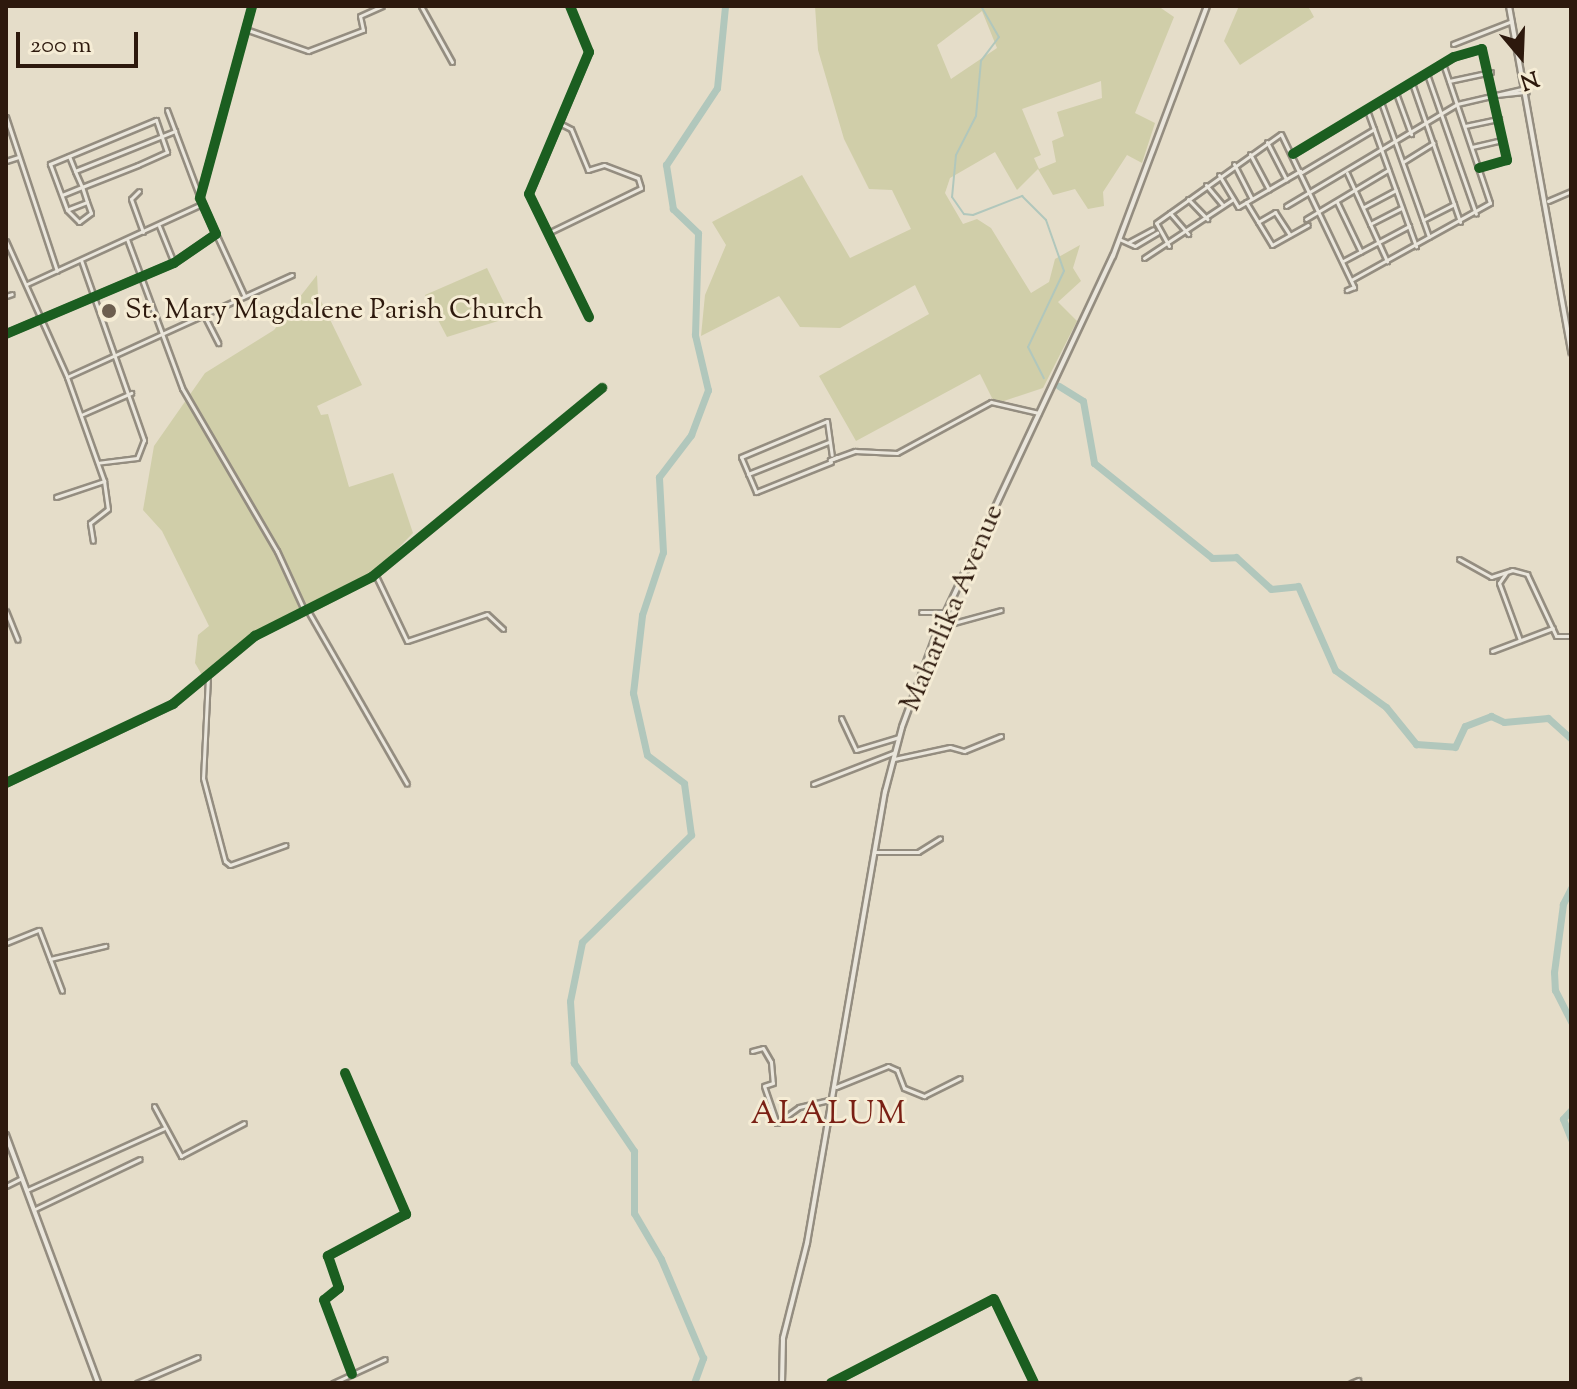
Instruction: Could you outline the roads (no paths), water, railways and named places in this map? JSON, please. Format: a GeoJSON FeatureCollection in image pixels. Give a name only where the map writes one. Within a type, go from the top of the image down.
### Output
{"type":"FeatureCollection","features":[{"type":"Feature","properties":{"kind":"main road"},"geometry":{"type":"LineString","coordinates":[[6,334],[143,278],[174,263],[216,234],[201,201],[252,6]]}},
{"type":"Feature","properties":{"kind":"main road","name":"Maharlika Avenue"},"geometry":{"type":"LineString","coordinates":[[782,1383],[783,1338],[834,1100],[875,852],[899,737],[939,627],[1119,239],[1207,6]]}},
{"type":"Feature","properties":{"kind":"main road"},"geometry":{"type":"LineString","coordinates":[[1509,6],[1548,201],[1571,352]]}},
{"type":"Feature","properties":{"kind":"main road"},"geometry":{"type":"LineString","coordinates":[[6,1135],[98,1383]]}},
{"type":"Feature","properties":{"kind":"street"},"geometry":{"type":"LineString","coordinates":[[248,30],[308,51],[363,30],[360,16],[382,6]]}},
{"type":"Feature","properties":{"kind":"street"},"geometry":{"type":"LineString","coordinates":[[421,6],[452,62]]}},
{"type":"Feature","properties":{"kind":"street"},"geometry":{"type":"LineString","coordinates":[[570,6],[589,52],[529,194],[589,317]]}},
{"type":"Feature","properties":{"kind":"street"},"geometry":{"type":"LineString","coordinates":[[1453,44],[1512,21]]}},
{"type":"Feature","properties":{"kind":"street"},"geometry":{"type":"LineString","coordinates":[[1293,154],[1443,63],[1485,50],[1507,160],[1479,168]]}},
{"type":"Feature","properties":{"kind":"street"},"geometry":{"type":"LineString","coordinates":[[1351,280],[1476,214],[1490,203],[1443,63]]}},
{"type":"Feature","properties":{"kind":"street"},"geometry":{"type":"LineString","coordinates":[[1449,81],[1491,72]]}},
{"type":"Feature","properties":{"kind":"street"},"geometry":{"type":"LineString","coordinates":[[1427,74],[1476,214]]}},
{"type":"Feature","properties":{"kind":"street"},"geometry":{"type":"LineString","coordinates":[[1412,83],[1460,222]]}},
{"type":"Feature","properties":{"kind":"street"},"geometry":{"type":"LineString","coordinates":[[1286,206],[1457,104],[1527,90]]}},
{"type":"Feature","properties":{"kind":"street"},"geometry":{"type":"LineString","coordinates":[[1396,93],[1411,134]]}},
{"type":"Feature","properties":{"kind":"street"},"geometry":{"type":"LineString","coordinates":[[1381,102],[1429,239]]}},
{"type":"Feature","properties":{"kind":"street"},"geometry":{"type":"LineString","coordinates":[[26,285],[143,232],[201,201],[167,110]]}},
{"type":"Feature","properties":{"kind":"street"},"geometry":{"type":"LineString","coordinates":[[1367,110],[1416,246]]}},
{"type":"Feature","properties":{"kind":"street"},"geometry":{"type":"LineString","coordinates":[[6,117],[57,271]]}},
{"type":"Feature","properties":{"kind":"street"},"geometry":{"type":"LineString","coordinates":[[1465,126],[1499,119]]}},
{"type":"Feature","properties":{"kind":"street"},"geometry":{"type":"LineString","coordinates":[[62,195],[82,187],[167,152],[156,120],[69,156],[50,164],[67,210],[79,222],[91,213],[82,187],[69,156]]}},
{"type":"Feature","properties":{"kind":"street"},"geometry":{"type":"LineString","coordinates":[[548,233],[641,188],[638,178],[604,165],[588,170],[571,129],[559,123]]}},
{"type":"Feature","properties":{"kind":"street"},"geometry":{"type":"LineString","coordinates":[[1219,175],[1238,207],[1374,129]]}},
{"type":"Feature","properties":{"kind":"street"},"geometry":{"type":"LineString","coordinates":[[75,171],[175,131]]}},
{"type":"Feature","properties":{"kind":"street"},"geometry":{"type":"LineString","coordinates":[[1119,239],[1129,242],[1156,231],[1170,213],[1206,185],[1249,152],[1281,134],[1302,171],[1343,261],[1354,287],[1347,290]]}},
{"type":"Feature","properties":{"kind":"street"},"geometry":{"type":"LineString","coordinates":[[1472,147],[1503,140]]}},
{"type":"Feature","properties":{"kind":"street"},"geometry":{"type":"LineString","coordinates":[[1267,142],[1286,179]]}},
{"type":"Feature","properties":{"kind":"street"},"geometry":{"type":"LineString","coordinates":[[1403,162],[1434,143]]}},
{"type":"Feature","properties":{"kind":"street"},"geometry":{"type":"LineString","coordinates":[[1249,152],[1269,189]]}},
{"type":"Feature","properties":{"kind":"street"},"geometry":{"type":"LineString","coordinates":[[6,161],[18,157]]}},
{"type":"Feature","properties":{"kind":"street"},"geometry":{"type":"LineString","coordinates":[[1234,164],[1252,199]]}},
{"type":"Feature","properties":{"kind":"street"},"geometry":{"type":"LineString","coordinates":[[1306,219],[1388,170]]}},
{"type":"Feature","properties":{"kind":"street"},"geometry":{"type":"LineString","coordinates":[[1347,172],[1387,261]]}},
{"type":"Feature","properties":{"kind":"street"},"geometry":{"type":"LineString","coordinates":[[1206,185],[1223,205]]}},
{"type":"Feature","properties":{"kind":"street"},"geometry":{"type":"LineString","coordinates":[[1363,208],[1396,190]]}},
{"type":"Feature","properties":{"kind":"street"},"geometry":{"type":"LineString","coordinates":[[139,191],[131,199],[143,232]]}},
{"type":"Feature","properties":{"kind":"street"},"geometry":{"type":"LineString","coordinates":[[1548,201],[1571,191]]}},
{"type":"Feature","properties":{"kind":"street"},"geometry":{"type":"LineString","coordinates":[[1188,199],[1207,219]]}},
{"type":"Feature","properties":{"kind":"street"},"geometry":{"type":"LineString","coordinates":[[1144,258],[1188,234],[1233,199]]}},
{"type":"Feature","properties":{"kind":"street"},"geometry":{"type":"LineString","coordinates":[[67,210],[87,202]]}},
{"type":"Feature","properties":{"kind":"street"},"geometry":{"type":"LineString","coordinates":[[1246,202],[1272,245],[1308,225]]}},
{"type":"Feature","properties":{"kind":"street"},"geometry":{"type":"LineString","coordinates":[[1337,202],[1361,252]]}},
{"type":"Feature","properties":{"kind":"street"},"geometry":{"type":"LineString","coordinates":[[1423,220],[1454,204]]}},
{"type":"Feature","properties":{"kind":"street"},"geometry":{"type":"LineString","coordinates":[[1370,224],[1402,208]]}},
{"type":"Feature","properties":{"kind":"street"},"geometry":{"type":"LineString","coordinates":[[1258,222],[1275,212],[1290,235]]}},
{"type":"Feature","properties":{"kind":"street"},"geometry":{"type":"LineString","coordinates":[[1170,213],[1188,234]]}},
{"type":"Feature","properties":{"kind":"street"},"geometry":{"type":"LineString","coordinates":[[158,224],[174,263]]}},
{"type":"Feature","properties":{"kind":"street"},"geometry":{"type":"LineString","coordinates":[[1343,261],[1409,226]]}},
{"type":"Feature","properties":{"kind":"street"},"geometry":{"type":"LineString","coordinates":[[1156,231],[1169,246]]}},
{"type":"Feature","properties":{"kind":"street"},"geometry":{"type":"LineString","coordinates":[[216,234],[244,295]]}},
{"type":"Feature","properties":{"kind":"street"},"geometry":{"type":"LineString","coordinates":[[127,239],[182,388],[407,784]]}},
{"type":"Feature","properties":{"kind":"street"},"geometry":{"type":"LineString","coordinates":[[6,241],[67,377],[99,463],[108,509],[90,523],[93,541]]}},
{"type":"Feature","properties":{"kind":"street"},"geometry":{"type":"LineString","coordinates":[[81,260],[131,393],[144,453],[99,463]]}},
{"type":"Feature","properties":{"kind":"street"},"geometry":{"type":"LineString","coordinates":[[67,377],[161,330],[292,275]]}},
{"type":"Feature","properties":{"kind":"street"},"geometry":{"type":"LineString","coordinates":[[6,296],[12,294]]}},
{"type":"Feature","properties":{"kind":"street"},"geometry":{"type":"LineString","coordinates":[[203,313],[218,343]]}},
{"type":"Feature","properties":{"kind":"street"},"geometry":{"type":"LineString","coordinates":[[6,783],[173,704],[255,636],[375,574],[602,388]]}},
{"type":"Feature","properties":{"kind":"street"},"geometry":{"type":"LineString","coordinates":[[81,415],[131,393]]}},
{"type":"Feature","properties":{"kind":"street"},"geometry":{"type":"LineString","coordinates":[[835,456],[897,453],[991,402],[1039,413]]}},
{"type":"Feature","properties":{"kind":"street"},"geometry":{"type":"LineString","coordinates":[[827,421],[829,442],[835,456],[831,462],[756,492],[742,456],[827,421]]}},
{"type":"Feature","properties":{"kind":"street"},"geometry":{"type":"LineString","coordinates":[[748,474],[829,442]]}},
{"type":"Feature","properties":{"kind":"street"},"geometry":{"type":"LineString","coordinates":[[56,497],[104,481]]}},
{"type":"Feature","properties":{"kind":"street"},"geometry":{"type":"LineString","coordinates":[[1459,559],[1484,575],[1520,570],[1534,581],[1559,639],[1571,636]]}},
{"type":"Feature","properties":{"kind":"street"},"geometry":{"type":"LineString","coordinates":[[1506,573],[1499,583],[1520,640]]}},
{"type":"Feature","properties":{"kind":"street"},"geometry":{"type":"LineString","coordinates":[[375,574],[407,641],[487,614],[503,629]]}},
{"type":"Feature","properties":{"kind":"street"},"geometry":{"type":"LineString","coordinates":[[939,627],[1001,610]]}},
{"type":"Feature","properties":{"kind":"street"},"geometry":{"type":"LineString","coordinates":[[6,611],[18,640]]}},
{"type":"Feature","properties":{"kind":"street"},"geometry":{"type":"LineString","coordinates":[[921,612],[946,612]]}},
{"type":"Feature","properties":{"kind":"street"},"geometry":{"type":"LineString","coordinates":[[1492,651],[1553,628]]}},
{"type":"Feature","properties":{"kind":"street"},"geometry":{"type":"LineString","coordinates":[[208,677],[204,790],[225,861],[230,865],[286,845]]}},
{"type":"Feature","properties":{"kind":"street"},"geometry":{"type":"LineString","coordinates":[[841,718],[856,750],[899,737]]}},
{"type":"Feature","properties":{"kind":"street"},"geometry":{"type":"LineString","coordinates":[[813,784],[895,756],[950,747],[964,751],[1001,736]]}},
{"type":"Feature","properties":{"kind":"street"},"geometry":{"type":"LineString","coordinates":[[875,852],[918,852],[940,838]]}},
{"type":"Feature","properties":{"kind":"street"},"geometry":{"type":"LineString","coordinates":[[6,943],[39,930],[62,991]]}},
{"type":"Feature","properties":{"kind":"street"},"geometry":{"type":"LineString","coordinates":[[50,959],[105,946]]}},
{"type":"Feature","properties":{"kind":"street"},"geometry":{"type":"LineString","coordinates":[[752,1051],[763,1048],[771,1062],[773,1083],[764,1086],[777,1123],[799,1107],[834,1100]]}},
{"type":"Feature","properties":{"kind":"street"},"geometry":{"type":"LineString","coordinates":[[836,1087],[888,1066],[897,1070],[904,1088],[924,1096],[960,1078]]}},
{"type":"Feature","properties":{"kind":"street"},"geometry":{"type":"LineString","coordinates":[[345,1073],[406,1214],[329,1254],[339,1288],[324,1300],[352,1374]]}},
{"type":"Feature","properties":{"kind":"street"},"geometry":{"type":"LineString","coordinates":[[154,1106],[181,1156],[244,1123]]}},
{"type":"Feature","properties":{"kind":"street"},"geometry":{"type":"LineString","coordinates":[[27,1190],[164,1128]]}},
{"type":"Feature","properties":{"kind":"street"},"geometry":{"type":"LineString","coordinates":[[35,1209],[140,1159]]}},
{"type":"Feature","properties":{"kind":"street"},"geometry":{"type":"LineString","coordinates":[[6,1186],[22,1178]]}},
{"type":"Feature","properties":{"kind":"street"},"geometry":{"type":"LineString","coordinates":[[831,1383],[994,1299],[1034,1383]]}},
{"type":"Feature","properties":{"kind":"street"},"geometry":{"type":"LineString","coordinates":[[137,1383],[198,1357]]}},
{"type":"Feature","properties":{"kind":"street"},"geometry":{"type":"LineString","coordinates":[[333,1383],[385,1359]]}},
{"type":"Feature","properties":{"kind":"street"},"geometry":{"type":"LineString","coordinates":[[1351,1383],[1358,1380]]}},
{"type":"Feature","properties":{"kind":"waterway"},"geometry":{"type":"LineString","coordinates":[[694,1383],[703,1358],[661,1259],[634,1213],[634,1151],[574,1063],[570,1001],[582,942],[691,835],[684,783],[647,755],[633,693],[642,615],[663,552],[659,477],[691,435],[708,390],[695,335],[698,233],[673,209],[666,165],[717,88],[725,6]]}},
{"type":"Feature","properties":{"kind":"waterway"},"geometry":{"type":"LineString","coordinates":[[981,6],[999,37],[981,61],[976,116],[956,155],[952,197],[964,214],[973,215],[1022,196],[1046,220],[1064,271],[1028,347],[1044,378]]}},
{"type":"Feature","properties":{"kind":"waterway"},"geometry":{"type":"LineString","coordinates":[[1059,386],[1083,401],[1094,463],[1212,558],[1236,557],[1271,589],[1298,586],[1335,670],[1386,707],[1416,744],[1455,747],[1465,726],[1491,716],[1504,722],[1548,718],[1571,739]]}},
{"type":"Feature","properties":{"kind":"waterway"},"geometry":{"type":"LineString","coordinates":[[1571,888],[1563,904],[1554,972],[1555,990],[1571,1022]]}},
{"type":"Feature","properties":{"kind":"waterway"},"geometry":{"type":"LineString","coordinates":[[1571,1110],[1563,1119],[1571,1139]]}},
{"type":"Feature","properties":{"kind":"place","name":"St. Mary Magdalene Parish Church"},"geometry":{"type":"Point","coordinates":[109,311]}},
{"type":"Feature","properties":{"kind":"district","name":"ALALUM"},"geometry":{"type":"Point","coordinates":[829,1115]}}]}
